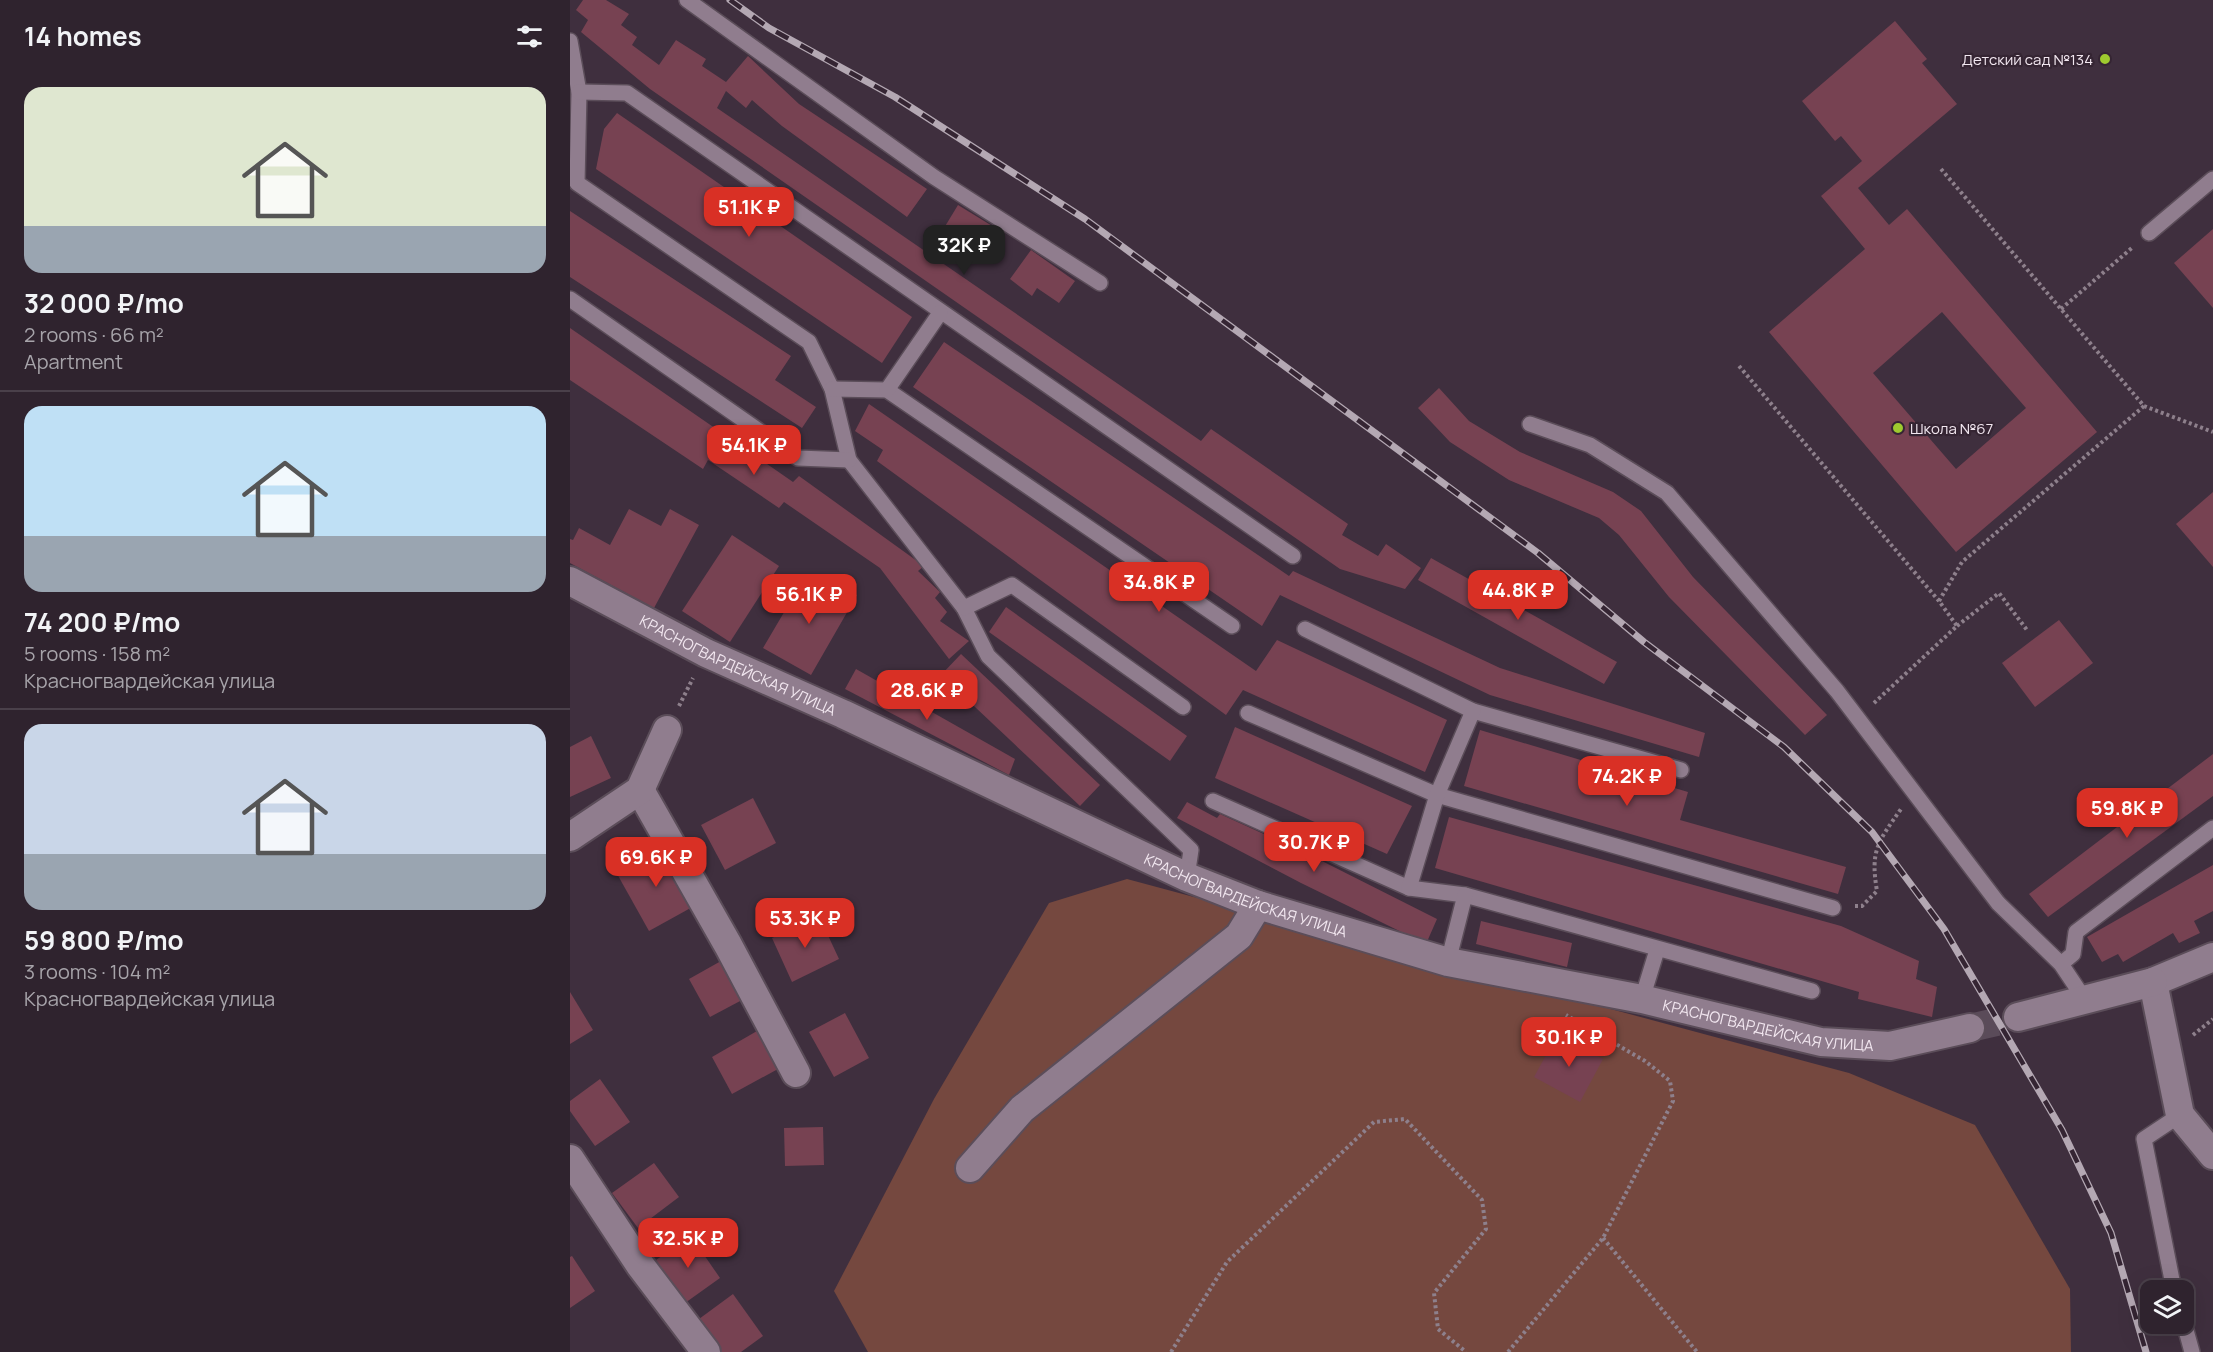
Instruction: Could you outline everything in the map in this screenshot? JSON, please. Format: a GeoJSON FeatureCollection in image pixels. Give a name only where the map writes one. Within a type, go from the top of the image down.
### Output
{"type":"FeatureCollection","features":[{"type":"Feature","properties":{"kind":"street","name":"КРАСНОГВАРДЕЙСКАЯ УЛИЦА"},"geometry":{"type":"LineString","coordinates":[[570,581],[706,653],[843,714],[1187,877],[1258,905],[1448,962],[1642,999],[1821,1042],[1890,1046],[1970,1028]]}},
{"type":"Feature","properties":{"kind":"street"},"geometry":{"type":"LineString","coordinates":[[570,837],[640,790],[667,730]]}},
{"type":"Feature","properties":{"kind":"street"},"geometry":{"type":"LineString","coordinates":[[640,790],[728,945],[796,1073]]}},
{"type":"Feature","properties":{"kind":"street"},"geometry":{"type":"LineString","coordinates":[[970,1168],[1022,1109],[1239,936],[1258,905]]}},
{"type":"Feature","properties":{"kind":"street"},"geometry":{"type":"LineString","coordinates":[[2018,1017],[2153,982],[2213,957]]}},
{"type":"Feature","properties":{"kind":"street"},"geometry":{"type":"LineString","coordinates":[[2153,982],[2180,1115],[2213,1155]]}},
{"type":"Feature","properties":{"kind":"street"},"geometry":{"type":"LineString","coordinates":[[570,1159],[640,1265],[706,1352]]}},
{"type":"Feature","properties":{"kind":"lane"},"geometry":{"type":"LineString","coordinates":[[687,0],[933,177],[1100,284]]}},
{"type":"Feature","properties":{"kind":"lane"},"geometry":{"type":"LineString","coordinates":[[570,41],[579,92],[577,183],[809,342],[832,389],[849,460],[963,608],[988,656],[1191,850],[1187,877]]}},
{"type":"Feature","properties":{"kind":"lane"},"geometry":{"type":"LineString","coordinates":[[579,92],[627,93],[940,313],[1293,556]]}},
{"type":"Feature","properties":{"kind":"lane"},"geometry":{"type":"LineString","coordinates":[[2150,233],[2213,179]]}},
{"type":"Feature","properties":{"kind":"lane"},"geometry":{"type":"LineString","coordinates":[[570,299],[798,458],[849,460]]}},
{"type":"Feature","properties":{"kind":"lane"},"geometry":{"type":"LineString","coordinates":[[886,390],[940,313]]}},
{"type":"Feature","properties":{"kind":"lane"},"geometry":{"type":"LineString","coordinates":[[832,389],[886,390],[1232,626]]}},
{"type":"Feature","properties":{"kind":"lane"},"geometry":{"type":"LineString","coordinates":[[1530,424],[1590,446],[1667,493],[1858,718],[1998,903],[2061,964],[2085,1000]]}},
{"type":"Feature","properties":{"kind":"lane"},"geometry":{"type":"LineString","coordinates":[[963,608],[1012,585],[1183,707]]}},
{"type":"Feature","properties":{"kind":"lane"},"geometry":{"type":"LineString","coordinates":[[1305,629],[1473,711],[1682,770]]}},
{"type":"Feature","properties":{"kind":"lane"},"geometry":{"type":"LineString","coordinates":[[1408,888],[1437,795],[1473,711]]}},
{"type":"Feature","properties":{"kind":"lane"},"geometry":{"type":"LineString","coordinates":[[1248,713],[1437,795],[1833,908]]}},
{"type":"Feature","properties":{"kind":"lane"},"geometry":{"type":"LineString","coordinates":[[1213,801],[1408,888],[1465,896],[1812,992]]}},
{"type":"Feature","properties":{"kind":"lane"},"geometry":{"type":"LineString","coordinates":[[2061,964],[2073,954],[2076,932],[2213,828]]}},
{"type":"Feature","properties":{"kind":"lane"},"geometry":{"type":"LineString","coordinates":[[1448,962],[1465,896]]}},
{"type":"Feature","properties":{"kind":"lane"},"geometry":{"type":"LineString","coordinates":[[1642,999],[1657,950]]}},
{"type":"Feature","properties":{"kind":"lane"},"geometry":{"type":"LineString","coordinates":[[2172,1280],[2144,1139],[2180,1115]]}},
{"type":"Feature","properties":{"kind":"lane"},"geometry":{"type":"LineString","coordinates":[[2187,1334],[2192,1352]]}},
{"type":"Feature","properties":{"kind":"path"},"geometry":{"type":"LineString","coordinates":[[1941,169],[2144,406],[2213,432]]}},
{"type":"Feature","properties":{"kind":"path"},"geometry":{"type":"LineString","coordinates":[[2061,309],[2150,233]]}},
{"type":"Feature","properties":{"kind":"path"},"geometry":{"type":"LineString","coordinates":[[1739,366],[1939,601],[1957,626]]}},
{"type":"Feature","properties":{"kind":"path"},"geometry":{"type":"LineString","coordinates":[[1939,601],[1962,562],[2144,406]]}},
{"type":"Feature","properties":{"kind":"path"},"geometry":{"type":"LineString","coordinates":[[1858,718],[1957,626],[1999,593],[2027,630]]}},
{"type":"Feature","properties":{"kind":"path"},"geometry":{"type":"LineString","coordinates":[[667,730],[706,653]]}},
{"type":"Feature","properties":{"kind":"path"},"geometry":{"type":"LineString","coordinates":[[1877,891],[1872,866],[1879,841],[1913,791]]}},
{"type":"Feature","properties":{"kind":"path"},"geometry":{"type":"LineString","coordinates":[[1508,1352],[1603,1238],[1673,1101],[1670,1082],[1645,1061],[1562,1013]]}},
{"type":"Feature","properties":{"kind":"path"},"geometry":{"type":"LineString","coordinates":[[1171,1352],[1227,1262],[1374,1122],[1405,1119],[1482,1200],[1486,1229],[1434,1293],[1438,1329],[1466,1352]]}},
{"type":"Feature","properties":{"kind":"path"},"geometry":{"type":"LineString","coordinates":[[1603,1238],[1696,1352]]}},
{"type":"Feature","properties":{"kind":"shaded area"},"geometry":{"type":"Polygon","coordinates":[[[1127,879],[1849,1073],[1975,1125],[2070,1289],[2071,1352],[868,1352],[834,1291],[934,1099],[1049,903],[1127,879]]]}},
{"type":"Feature","properties":{"kind":"building"},"geometry":{"type":"Polygon","coordinates":[[[583,0],[606,0],[629,14],[621,25],[637,37],[632,45],[659,65],[676,40],[706,59],[702,66],[726,82],[748,56],[799,104],[927,189],[907,217],[782,126],[752,100],[746,108],[726,91],[717,108],[1201,441],[1211,429],[1348,524],[1342,535],[1378,556],[1386,544],[1421,568],[1405,589],[1340,569],[650,89],[581,32],[588,20],[576,10],[583,0]]]}},
{"type":"Feature","properties":{"kind":"building"},"geometry":{"type":"Polygon","coordinates":[[[1895,21],[1927,59],[1922,63],[1957,104],[1858,188],[1889,225],[1907,209],[2097,432],[1956,552],[1769,332],[1865,249],[1821,196],[1862,161],[1841,136],[1835,141],[1802,101],[1895,21]],[[1942,312],[1873,373],[1956,469],[2026,408],[1942,312]]]}},
{"type":"Feature","properties":{"kind":"building"},"geometry":{"type":"Polygon","coordinates":[[[617,113],[912,317],[882,363],[596,169],[604,129],[617,113]]]}},
{"type":"Feature","properties":{"kind":"building"},"geometry":{"type":"Polygon","coordinates":[[[958,205],[1002,232],[984,260],[941,233],[958,205]]]}},
{"type":"Feature","properties":{"kind":"building"},"geometry":{"type":"Polygon","coordinates":[[[570,211],[791,356],[775,380],[816,407],[802,428],[570,277],[570,211]]]}},
{"type":"Feature","properties":{"kind":"building"},"geometry":{"type":"Polygon","coordinates":[[[2213,229],[2213,308],[2174,263],[2213,229]]]}},
{"type":"Feature","properties":{"kind":"building"},"geometry":{"type":"Polygon","coordinates":[[[1031,250],[1075,281],[1059,303],[1037,288],[1032,296],[1010,279],[1031,250]]]}},
{"type":"Feature","properties":{"kind":"building"},"geometry":{"type":"Polygon","coordinates":[[[570,328],[793,482],[799,476],[924,566],[918,571],[940,592],[935,598],[947,612],[940,621],[969,641],[949,659],[880,568],[784,502],[779,508],[708,460],[703,469],[570,380],[570,328]]]}},
{"type":"Feature","properties":{"kind":"building"},"geometry":{"type":"Polygon","coordinates":[[[944,342],[1289,576],[1293,571],[1500,668],[1705,733],[1699,757],[1490,695],[1280,595],[1262,626],[913,387],[944,342]]]}},
{"type":"Feature","properties":{"kind":"building"},"geometry":{"type":"Polygon","coordinates":[[[1439,388],[1469,421],[1520,452],[1613,492],[1641,511],[1693,577],[1827,715],[1805,735],[1669,597],[1619,535],[1599,518],[1509,480],[1450,442],[1418,408],[1439,388]]]}},
{"type":"Feature","properties":{"kind":"building"},"geometry":{"type":"Polygon","coordinates":[[[869,404],[1256,671],[1277,640],[1447,720],[1425,772],[1243,690],[1226,715],[877,461],[883,450],[855,431],[869,404]]]}},
{"type":"Feature","properties":{"kind":"building"},"geometry":{"type":"Polygon","coordinates":[[[2213,492],[2213,567],[2176,524],[2213,492]]]}},
{"type":"Feature","properties":{"kind":"building"},"geometry":{"type":"Polygon","coordinates":[[[629,509],[661,526],[670,509],[699,525],[654,608],[570,563],[570,539],[573,540],[579,528],[610,545],[629,509]]]}},
{"type":"Feature","properties":{"kind":"building"},"geometry":{"type":"Polygon","coordinates":[[[732,535],[779,566],[730,642],[682,611],[732,535]]]}},
{"type":"Feature","properties":{"kind":"building"},"geometry":{"type":"Polygon","coordinates":[[[1431,558],[1617,662],[1604,684],[1418,580],[1431,558]]]}},
{"type":"Feature","properties":{"kind":"building"},"geometry":{"type":"Polygon","coordinates":[[[803,580],[830,596],[837,584],[857,595],[811,675],[763,648],[803,580]]]}},
{"type":"Feature","properties":{"kind":"building"},"geometry":{"type":"Polygon","coordinates":[[[1006,607],[1187,736],[1170,761],[989,632],[1006,607]]]}},
{"type":"Feature","properties":{"kind":"building"},"geometry":{"type":"Polygon","coordinates":[[[2059,620],[2093,663],[2035,707],[2002,663],[2059,620]]]}},
{"type":"Feature","properties":{"kind":"building"},"geometry":{"type":"Polygon","coordinates":[[[961,654],[1100,785],[1080,806],[941,675],[961,654]]]}},
{"type":"Feature","properties":{"kind":"building"},"geometry":{"type":"Polygon","coordinates":[[[856,669],[1015,759],[1009,775],[845,689],[856,669]]]}},
{"type":"Feature","properties":{"kind":"building"},"geometry":{"type":"Polygon","coordinates":[[[1235,727],[1412,806],[1387,854],[1215,778],[1235,727]]]}},
{"type":"Feature","properties":{"kind":"building"},"geometry":{"type":"Polygon","coordinates":[[[1480,730],[1688,792],[1680,820],[1846,867],[1838,894],[1464,786],[1480,730]]]}},
{"type":"Feature","properties":{"kind":"building"},"geometry":{"type":"Polygon","coordinates":[[[591,736],[611,778],[570,797],[570,747],[591,736]]]}},
{"type":"Feature","properties":{"kind":"building"},"geometry":{"type":"Polygon","coordinates":[[[2213,754],[2213,796],[2048,917],[2029,894],[2213,754]]]}},
{"type":"Feature","properties":{"kind":"building"},"geometry":{"type":"Polygon","coordinates":[[[753,798],[776,843],[725,870],[701,825],[753,798]]]}},
{"type":"Feature","properties":{"kind":"building"},"geometry":{"type":"Polygon","coordinates":[[[1187,802],[1217,818],[1220,814],[1314,857],[1437,919],[1426,944],[1301,883],[1177,818],[1187,802]]]}},
{"type":"Feature","properties":{"kind":"building"},"geometry":{"type":"Polygon","coordinates":[[[1449,817],[1841,926],[1919,961],[1916,979],[1937,987],[1932,1017],[1858,999],[1859,992],[1435,868],[1449,817]]]}},
{"type":"Feature","properties":{"kind":"building"},"geometry":{"type":"Polygon","coordinates":[[[663,846],[696,905],[649,931],[616,872],[663,846]]]}},
{"type":"Feature","properties":{"kind":"building"},"geometry":{"type":"Polygon","coordinates":[[[2213,865],[2213,911],[2194,921],[2200,933],[2179,943],[2173,933],[2123,962],[2118,954],[2102,962],[2087,937],[2213,865]]]}},
{"type":"Feature","properties":{"kind":"building"},"geometry":{"type":"Polygon","coordinates":[[[819,916],[839,959],[792,982],[772,938],[819,916]]]}},
{"type":"Feature","properties":{"kind":"building"},"geometry":{"type":"Polygon","coordinates":[[[1481,921],[1572,943],[1567,967],[1476,944],[1481,921]]]}},
{"type":"Feature","properties":{"kind":"building"},"geometry":{"type":"Polygon","coordinates":[[[721,961],[742,1000],[710,1017],[689,979],[721,961]]]}},
{"type":"Feature","properties":{"kind":"building"},"geometry":{"type":"Polygon","coordinates":[[[570,992],[593,1030],[570,1044],[570,992]]]}},
{"type":"Feature","properties":{"kind":"building"},"geometry":{"type":"Polygon","coordinates":[[[845,1013],[869,1058],[834,1077],[809,1032],[845,1013]]]}},
{"type":"Feature","properties":{"kind":"building"},"geometry":{"type":"Polygon","coordinates":[[[757,1031],[778,1069],[732,1094],[712,1057],[757,1031]]]}},
{"type":"Feature","properties":{"kind":"building"},"geometry":{"type":"Polygon","coordinates":[[[1557,1035],[1603,1059],[1580,1102],[1534,1077],[1557,1035]]]}},
{"type":"Feature","properties":{"kind":"building"},"geometry":{"type":"Polygon","coordinates":[[[600,1079],[630,1122],[595,1146],[570,1111],[570,1101],[600,1079]]]}},
{"type":"Feature","properties":{"kind":"building"},"geometry":{"type":"Polygon","coordinates":[[[823,1127],[824,1165],[785,1166],[784,1128],[823,1127]]]}},
{"type":"Feature","properties":{"kind":"building"},"geometry":{"type":"Polygon","coordinates":[[[654,1163],[679,1197],[638,1228],[612,1193],[654,1163]]]}},
{"type":"Feature","properties":{"kind":"building"},"geometry":{"type":"Polygon","coordinates":[[[691,1236],[720,1278],[685,1303],[656,1260],[691,1236]]]}},
{"type":"Feature","properties":{"kind":"building"},"geometry":{"type":"Polygon","coordinates":[[[572,1256],[595,1291],[570,1308],[570,1257],[572,1256]]]}},
{"type":"Feature","properties":{"kind":"building"},"geometry":{"type":"Polygon","coordinates":[[[733,1294],[763,1336],[741,1352],[722,1352],[699,1319],[733,1294]]]}},
{"type":"Feature","properties":{"kind":"tunnel"},"geometry":{"type":"LineString","coordinates":[[1970,1028],[2018,1017]]}},
{"type":"Feature","properties":{"kind":"railway"},"geometry":{"type":"LineString","coordinates":[[730,0],[769,28],[895,97],[1085,219],[1538,553],[1644,642],[1784,747],[1872,832],[1944,929],[2062,1130],[2111,1233],[2146,1352]]}},
{"type":"Feature","properties":{"kind":"place","name":"Детский сад №134"},"geometry":{"type":"Point","coordinates":[2105,59]}},
{"type":"Feature","properties":{"kind":"place","name":"Школа №67"},"geometry":{"type":"Point","coordinates":[1898,428]}}]}
